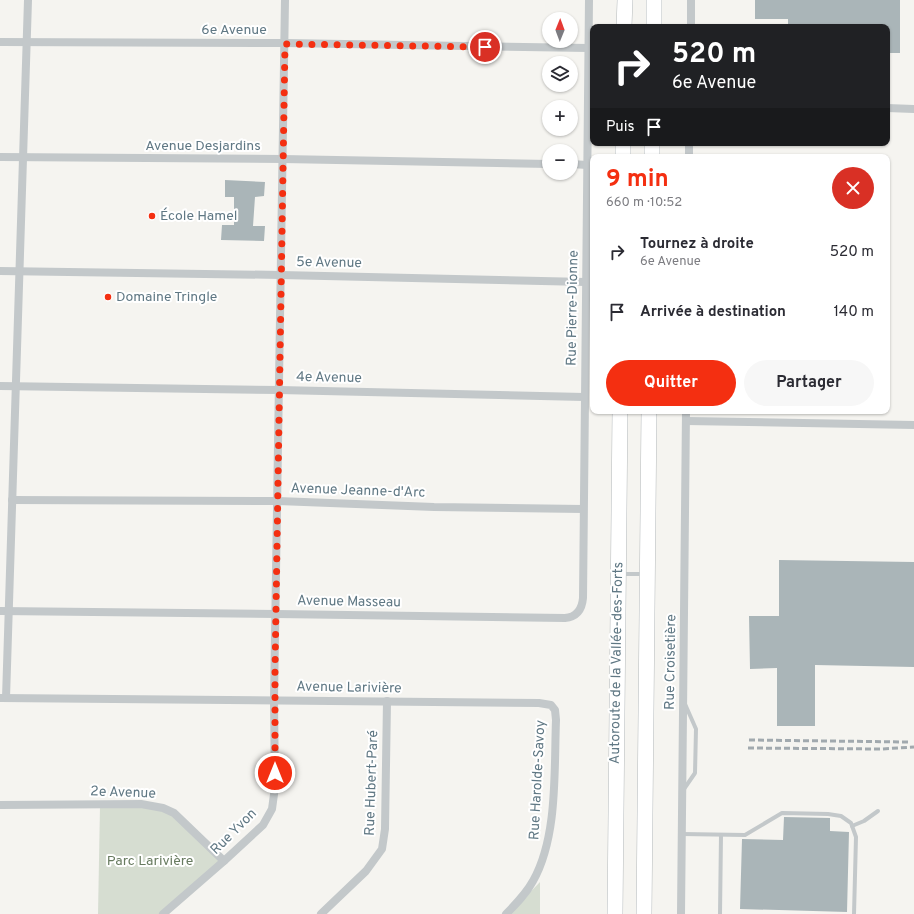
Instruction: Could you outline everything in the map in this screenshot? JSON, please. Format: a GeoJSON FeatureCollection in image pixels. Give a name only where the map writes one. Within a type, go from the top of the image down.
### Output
{"type":"FeatureCollection","features":[{"type":"Feature","properties":{"kind":"highway"},"geometry":{"type":"LineString","coordinates":[[624,24],[625,0]]}},
{"type":"Feature","properties":{"kind":"highway"},"geometry":{"type":"LineString","coordinates":[[654,0],[654,24]]}},
{"type":"Feature","properties":{"kind":"highway","name":"Autoroute de la Vallée-des-Forts"},"geometry":{"type":"LineString","coordinates":[[615,914],[620,414]]}},
{"type":"Feature","properties":{"kind":"highway","name":"Autoroute de la Vallée-des-Forts"},"geometry":{"type":"LineString","coordinates":[[644,914],[649,414]]}},
{"type":"Feature","properties":{"kind":"street"},"geometry":{"type":"LineString","coordinates":[[3,698],[9,612],[28,0]]}},
{"type":"Feature","properties":{"kind":"street","name":"Rue Yvon"},"geometry":{"type":"LineString","coordinates":[[163,914],[263,825],[272,809],[275,787],[274,700],[285,0]]}},
{"type":"Feature","properties":{"kind":"street","name":"Rue Pierre-Dionne"},"geometry":{"type":"LineString","coordinates":[[576,614],[582,604],[589,0]]}},
{"type":"Feature","properties":{"kind":"street"},"geometry":{"type":"LineString","coordinates":[[691,0],[691,24]]}},
{"type":"Feature","properties":{"kind":"street","name":"6e Avenue"},"geometry":{"type":"LineString","coordinates":[[0,42],[588,48]]}},
{"type":"Feature","properties":{"kind":"street"},"geometry":{"type":"LineString","coordinates":[[890,108],[914,109]]}},
{"type":"Feature","properties":{"kind":"street","name":"Avenue Desjardins"},"geometry":{"type":"LineString","coordinates":[[0,157],[283,159],[542,164]]}},
{"type":"Feature","properties":{"kind":"street"},"geometry":{"type":"LineString","coordinates":[[578,164],[587,165]]}},
{"type":"Feature","properties":{"kind":"street","name":"5e Avenue"},"geometry":{"type":"LineString","coordinates":[[0,271],[281,275],[586,282]]}},
{"type":"Feature","properties":{"kind":"street","name":"4e Avenue"},"geometry":{"type":"LineString","coordinates":[[0,386],[279,390],[584,397]]}},
{"type":"Feature","properties":{"kind":"street","name":"Rue Croisetière"},"geometry":{"type":"LineString","coordinates":[[681,914],[686,414]]}},
{"type":"Feature","properties":{"kind":"street"},"geometry":{"type":"LineString","coordinates":[[686,421],[914,426]]}},
{"type":"Feature","properties":{"kind":"street","name":"Avenue Jeanne-d'Arc"},"geometry":{"type":"LineString","coordinates":[[12,500],[278,501],[434,507],[583,509]]}},
{"type":"Feature","properties":{"kind":"street","name":"Avenue Masseau"},"geometry":{"type":"LineString","coordinates":[[0,611],[565,618],[576,614]]}},
{"type":"Feature","properties":{"kind":"street","name":"Avenue Larivière"},"geometry":{"type":"LineString","coordinates":[[3,698],[387,701],[548,704],[553,707]]}},
{"type":"Feature","properties":{"kind":"street","name":"Rue Hubert-Paré"},"geometry":{"type":"LineString","coordinates":[[322,914],[366,871],[382,849],[385,830],[387,701]]}},
{"type":"Feature","properties":{"kind":"street","name":"Rue Harolde-Savoy"},"geometry":{"type":"LineString","coordinates":[[506,914],[523,896],[533,882],[541,866],[547,848],[553,792],[556,720],[553,707]]}},
{"type":"Feature","properties":{"kind":"street","name":"2e Avenue"},"geometry":{"type":"LineString","coordinates":[[0,805],[141,804],[162,808],[174,813],[224,861]]}},
{"type":"Feature","properties":{"kind":"lane"},"geometry":{"type":"LineString","coordinates":[[618,574],[647,574]]}},
{"type":"Feature","properties":{"kind":"lane"},"geometry":{"type":"LineString","coordinates":[[683,791],[695,773],[696,729],[684,701]]}},
{"type":"Feature","properties":{"kind":"lane"},"geometry":{"type":"LineString","coordinates":[[852,826],[864,821],[878,811]]}},
{"type":"Feature","properties":{"kind":"lane"},"geometry":{"type":"LineString","coordinates":[[682,834],[745,834],[782,813],[836,815],[846,819],[852,826],[857,845],[854,914]]}},
{"type":"Feature","properties":{"kind":"lane"},"geometry":{"type":"LineString","coordinates":[[720,914],[721,835]]}},
{"type":"Feature","properties":{"kind":"green space","name":"Parc Larivière"},"geometry":{"type":"Polygon","coordinates":[[[142,805],[165,810],[224,861],[167,914],[98,914],[100,806],[142,805]]]}},
{"type":"Feature","properties":{"kind":"green space"},"geometry":{"type":"Polygon","coordinates":[[[540,882],[540,914],[509,914],[540,882]]]}},
{"type":"Feature","properties":{"kind":"building"},"geometry":{"type":"Polygon","coordinates":[[[755,0],[900,0],[900,53],[890,53],[890,24],[788,24],[788,19],[755,19],[755,0]]]}},
{"type":"Feature","properties":{"kind":"building"},"geometry":{"type":"Polygon","coordinates":[[[225,180],[265,182],[264,196],[255,197],[253,226],[265,226],[264,241],[221,240],[222,225],[234,225],[234,197],[225,197],[225,180]]]}},
{"type":"Feature","properties":{"kind":"building"},"geometry":{"type":"Polygon","coordinates":[[[779,560],[914,562],[914,667],[815,665],[815,726],[777,726],[777,668],[750,669],[749,616],[779,616],[779,560]]]}},
{"type":"Feature","properties":{"kind":"building"},"geometry":{"type":"Polygon","coordinates":[[[784,817],[830,818],[830,831],[849,832],[847,912],[740,909],[742,839],[783,840],[784,817]]]}},
{"type":"Feature","properties":{"kind":"railway"},"geometry":{"type":"LineString","coordinates":[[749,740],[908,742]]}},
{"type":"Feature","properties":{"kind":"railway"},"geometry":{"type":"LineString","coordinates":[[748,748],[881,749],[914,747]]}},
{"type":"Feature","properties":{"kind":"place","name":"École Hamel"},"geometry":{"type":"Point","coordinates":[152,216]}},
{"type":"Feature","properties":{"kind":"place","name":"Domaine Tringle"},"geometry":{"type":"Point","coordinates":[108,297]}},
{"type":"Feature","properties":{"kind":"route"},"geometry":{"type":"LineString","coordinates":[[275,773],[274,700],[285,44],[485,47]]}}]}
